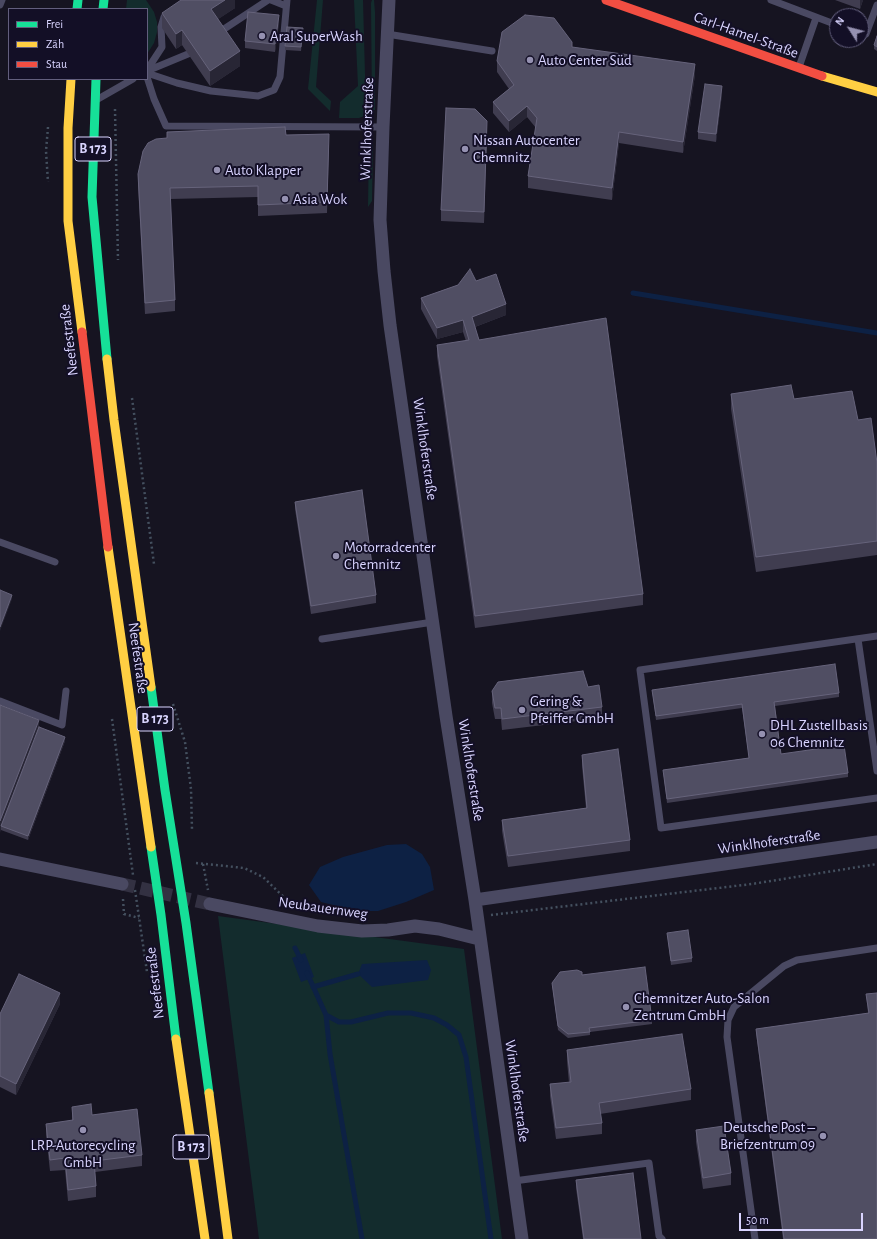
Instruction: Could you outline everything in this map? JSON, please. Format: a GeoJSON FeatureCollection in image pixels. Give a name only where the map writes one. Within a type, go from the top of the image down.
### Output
{"type":"FeatureCollection","features":[{"type":"Feature","properties":{"kind":"main road","name":"Carl-Hamel-Straße"},"geometry":{"type":"LineString","coordinates":[[606,0],[798,68],[877,92]]}},
{"type":"Feature","properties":{"kind":"main road","name":"Neefestraße"},"geometry":{"type":"LineString","coordinates":[[71,80],[68,128],[68,221],[108,549],[161,915],[178,1055],[205,1239]]}},
{"type":"Feature","properties":{"kind":"main road","name":"Neefestraße"},"geometry":{"type":"LineString","coordinates":[[96,80],[92,197],[114,420],[165,790],[186,923],[228,1239]]}},
{"type":"Feature","properties":{"kind":"street","name":"Winklhoferstraße"},"geometry":{"type":"LineString","coordinates":[[389,0],[380,232],[384,271],[390,325],[475,900],[479,939],[522,1239]]}},
{"type":"Feature","properties":{"kind":"street","name":"Winklhoferstraße"},"geometry":{"type":"LineString","coordinates":[[475,900],[877,842]]}},
{"type":"Feature","properties":{"kind":"street"},"geometry":{"type":"LineString","coordinates":[[0,859],[122,884]]}},
{"type":"Feature","properties":{"kind":"street","name":"Neubauernweg"},"geometry":{"type":"LineString","coordinates":[[210,904],[301,923],[362,931],[388,930],[415,926],[439,929],[479,939]]}},
{"type":"Feature","properties":{"kind":"lane"},"geometry":{"type":"LineString","coordinates":[[0,5],[2,0]]}},
{"type":"Feature","properties":{"kind":"lane"},"geometry":{"type":"LineString","coordinates":[[218,34],[268,0]]}},
{"type":"Feature","properties":{"kind":"lane"},"geometry":{"type":"LineString","coordinates":[[148,71],[177,83],[211,91],[258,96],[274,90],[280,77],[286,3],[271,0]]}},
{"type":"Feature","properties":{"kind":"lane"},"geometry":{"type":"LineString","coordinates":[[771,0],[829,22]]}},
{"type":"Feature","properties":{"kind":"lane"},"geometry":{"type":"LineString","coordinates":[[869,26],[877,5]]}},
{"type":"Feature","properties":{"kind":"lane"},"geometry":{"type":"LineString","coordinates":[[148,69],[162,46],[161,27],[164,17],[171,13]]}},
{"type":"Feature","properties":{"kind":"lane"},"geometry":{"type":"LineString","coordinates":[[798,68],[816,18]]}},
{"type":"Feature","properties":{"kind":"lane"},"geometry":{"type":"LineString","coordinates":[[387,34],[492,51]]}},
{"type":"Feature","properties":{"kind":"lane"},"geometry":{"type":"LineString","coordinates":[[148,71],[188,54]]}},
{"type":"Feature","properties":{"kind":"lane"},"geometry":{"type":"LineString","coordinates":[[95,101],[131,80]]}},
{"type":"Feature","properties":{"kind":"lane"},"geometry":{"type":"LineString","coordinates":[[148,80],[154,99],[166,126],[383,127]]}},
{"type":"Feature","properties":{"kind":"lane"},"geometry":{"type":"LineString","coordinates":[[0,542],[54,562]]}},
{"type":"Feature","properties":{"kind":"lane"},"geometry":{"type":"LineString","coordinates":[[322,639],[433,622]]}},
{"type":"Feature","properties":{"kind":"lane"},"geometry":{"type":"LineString","coordinates":[[877,636],[640,670],[661,828],[877,798]]}},
{"type":"Feature","properties":{"kind":"lane"},"geometry":{"type":"LineString","coordinates":[[858,639],[877,771]]}},
{"type":"Feature","properties":{"kind":"lane"},"geometry":{"type":"LineString","coordinates":[[0,701],[62,725],[66,690]]}},
{"type":"Feature","properties":{"kind":"lane"},"geometry":{"type":"LineString","coordinates":[[755,1239],[727,1037],[728,1020],[734,1007],[784,966],[797,960],[877,948]]}},
{"type":"Feature","properties":{"kind":"lane"},"geometry":{"type":"LineString","coordinates":[[514,1181],[649,1163],[659,1236],[662,1239]]}},
{"type":"Feature","properties":{"kind":"path"},"geometry":{"type":"LineString","coordinates":[[115,89],[118,260]]}},
{"type":"Feature","properties":{"kind":"path"},"geometry":{"type":"LineString","coordinates":[[131,391],[155,567]]}},
{"type":"Feature","properties":{"kind":"path"},"geometry":{"type":"LineString","coordinates":[[172,699],[184,742],[191,789],[192,832]]}},
{"type":"Feature","properties":{"kind":"path"},"geometry":{"type":"LineString","coordinates":[[197,870],[196,863],[244,868],[263,877],[290,902],[301,923]]}},
{"type":"Feature","properties":{"kind":"path"},"geometry":{"type":"LineString","coordinates":[[203,864],[208,892],[224,895],[225,907]]}},
{"type":"Feature","properties":{"kind":"path"},"geometry":{"type":"LineString","coordinates":[[477,916],[752,884],[877,864]]}},
{"type":"Feature","properties":{"kind":"path"},"geometry":{"type":"LineString","coordinates":[[122,884],[124,914],[139,918]]}},
{"type":"Feature","properties":{"kind":"green space"},"geometry":{"type":"Polygon","coordinates":[[[127,0],[146,0],[154,12],[157,22],[157,32],[154,43],[148,52],[148,8],[126,8],[127,0]]]}},
{"type":"Feature","properties":{"kind":"green space"},"geometry":{"type":"Polygon","coordinates":[[[317,0],[323,0],[316,87],[331,101],[330,111],[308,89],[317,0]]]}},
{"type":"Feature","properties":{"kind":"green space"},"geometry":{"type":"Polygon","coordinates":[[[354,0],[363,0],[366,112],[364,116],[359,118],[339,118],[340,102],[358,86],[354,0]]]}},
{"type":"Feature","properties":{"kind":"green space"},"geometry":{"type":"Polygon","coordinates":[[[372,0],[374,0],[375,12],[375,110],[372,110],[372,0]]]}},
{"type":"Feature","properties":{"kind":"green space"},"geometry":{"type":"Polygon","coordinates":[[[369,141],[373,144],[372,201],[368,207],[369,141]]]}},
{"type":"Feature","properties":{"kind":"green space"},"geometry":{"type":"Polygon","coordinates":[[[218,916],[464,949],[502,1239],[259,1239],[218,916]]]}},
{"type":"Feature","properties":{"kind":"water"},"geometry":{"type":"Polygon","coordinates":[[[406,844],[422,854],[430,867],[434,890],[406,902],[378,911],[358,911],[321,902],[309,885],[320,867],[343,857],[387,845],[406,844]]]}},
{"type":"Feature","properties":{"kind":"water"},"geometry":{"type":"Polygon","coordinates":[[[305,953],[314,977],[301,982],[292,958],[305,953]]]}},
{"type":"Feature","properties":{"kind":"water"},"geometry":{"type":"Polygon","coordinates":[[[427,960],[431,970],[428,980],[372,987],[358,974],[362,964],[427,960]]]}},
{"type":"Feature","properties":{"kind":"building"},"geometry":{"type":"Polygon","coordinates":[[[181,0],[225,0],[211,9],[240,51],[210,71],[182,30],[176,34],[162,13],[181,0]]]}},
{"type":"Feature","properties":{"kind":"building","name":"Aral SuperWash"},"geometry":{"type":"Polygon","coordinates":[[[248,12],[279,15],[275,44],[245,41],[248,12]]]}},
{"type":"Feature","properties":{"kind":"building"},"geometry":{"type":"Polygon","coordinates":[[[525,15],[554,18],[572,42],[572,47],[695,64],[683,142],[619,132],[612,188],[528,176],[537,118],[527,106],[509,121],[493,102],[514,85],[497,61],[502,32],[525,15]]]}},
{"type":"Feature","properties":{"kind":"building"},"geometry":{"type":"Polygon","coordinates":[[[287,27],[303,28],[301,47],[285,46],[287,27]]]}},
{"type":"Feature","properties":{"kind":"building"},"geometry":{"type":"Polygon","coordinates":[[[877,36],[877,47],[874,45],[877,36]]]}},
{"type":"Feature","properties":{"kind":"building"},"geometry":{"type":"Polygon","coordinates":[[[705,84],[722,86],[716,134],[698,132],[705,84]]]}},
{"type":"Feature","properties":{"kind":"building"},"geometry":{"type":"Polygon","coordinates":[[[446,108],[475,109],[487,121],[484,212],[441,210],[446,108]]]}},
{"type":"Feature","properties":{"kind":"building"},"geometry":{"type":"Polygon","coordinates":[[[285,127],[286,135],[329,134],[327,202],[258,205],[258,186],[170,188],[175,300],[145,303],[138,174],[143,151],[148,143],[156,139],[167,138],[167,132],[285,127]]]}},
{"type":"Feature","properties":{"kind":"building"},"geometry":{"type":"Polygon","coordinates":[[[470,269],[476,281],[496,274],[506,304],[472,317],[479,340],[606,318],[643,594],[475,616],[437,345],[469,340],[463,320],[437,328],[421,298],[458,285],[470,269]]]}},
{"type":"Feature","properties":{"kind":"building"},"geometry":{"type":"Polygon","coordinates":[[[791,385],[794,399],[852,391],[858,420],[871,418],[877,463],[877,541],[756,557],[731,394],[791,385]]]}},
{"type":"Feature","properties":{"kind":"building","name":"Motorradcenter Chemnitz"},"geometry":{"type":"Polygon","coordinates":[[[362,490],[376,595],[311,606],[295,502],[362,490]]]}},
{"type":"Feature","properties":{"kind":"building"},"geometry":{"type":"Polygon","coordinates":[[[0,590],[12,595],[0,627],[0,590]]]}},
{"type":"Feature","properties":{"kind":"building","name":"DHL Zustellbasis 06 Chemnitz"},"geometry":{"type":"Polygon","coordinates":[[[835,664],[839,693],[774,702],[781,754],[844,745],[848,773],[667,799],[663,770],[749,758],[742,704],[656,716],[652,690],[835,664]]]}},
{"type":"Feature","properties":{"kind":"building"},"geometry":{"type":"Polygon","coordinates":[[[583,671],[588,687],[599,685],[602,707],[502,719],[501,708],[495,708],[492,691],[498,682],[583,671]]]}},
{"type":"Feature","properties":{"kind":"building"},"geometry":{"type":"Polygon","coordinates":[[[0,705],[39,720],[0,821],[0,705]]]}},
{"type":"Feature","properties":{"kind":"building"},"geometry":{"type":"Polygon","coordinates":[[[39,727],[65,737],[28,836],[1,826],[39,727]]]}},
{"type":"Feature","properties":{"kind":"building"},"geometry":{"type":"Polygon","coordinates":[[[618,749],[630,840],[508,856],[502,820],[587,808],[582,755],[618,749]]]}},
{"type":"Feature","properties":{"kind":"building"},"geometry":{"type":"Polygon","coordinates":[[[688,930],[692,958],[671,961],[667,933],[688,930]]]}},
{"type":"Feature","properties":{"kind":"building"},"geometry":{"type":"Polygon","coordinates":[[[645,967],[652,1020],[589,1028],[590,1032],[568,1034],[558,1026],[552,983],[560,972],[577,970],[582,972],[582,975],[645,967]]]}},
{"type":"Feature","properties":{"kind":"building"},"geometry":{"type":"Polygon","coordinates":[[[19,974],[60,993],[16,1084],[0,1076],[0,1014],[19,974]]]}},
{"type":"Feature","properties":{"kind":"building","name":"Deutsche Post – Briefzentrum 09"},"geometry":{"type":"Polygon","coordinates":[[[877,993],[877,1239],[784,1239],[756,1029],[869,1013],[866,994],[877,993]]]}},
{"type":"Feature","properties":{"kind":"building"},"geometry":{"type":"Polygon","coordinates":[[[682,1034],[691,1089],[599,1103],[602,1123],[556,1128],[550,1084],[571,1082],[567,1050],[682,1034]]]}},
{"type":"Feature","properties":{"kind":"building"},"geometry":{"type":"Polygon","coordinates":[[[91,1104],[92,1115],[137,1109],[142,1155],[94,1161],[96,1186],[68,1190],[65,1158],[50,1160],[46,1124],[73,1120],[72,1107],[91,1104]]]}},
{"type":"Feature","properties":{"kind":"building"},"geometry":{"type":"Polygon","coordinates":[[[724,1126],[731,1173],[703,1178],[696,1130],[724,1126]]]}},
{"type":"Feature","properties":{"kind":"building"},"geometry":{"type":"Polygon","coordinates":[[[633,1173],[641,1239],[584,1239],[576,1180],[633,1173]]]}},
{"type":"Feature","properties":{"kind":"waterway"},"geometry":{"type":"LineString","coordinates":[[633,293],[877,333]]}},
{"type":"Feature","properties":{"kind":"waterway"},"geometry":{"type":"LineString","coordinates":[[295,948],[301,960]]}},
{"type":"Feature","properties":{"kind":"waterway"},"geometry":{"type":"LineString","coordinates":[[307,973],[326,1015],[339,1022],[351,1022],[388,1013],[411,1013],[434,1018],[447,1025],[459,1035],[466,1057],[491,1239]]}},
{"type":"Feature","properties":{"kind":"waterway"},"geometry":{"type":"LineString","coordinates":[[313,987],[358,974]]}},
{"type":"Feature","properties":{"kind":"waterway"},"geometry":{"type":"LineString","coordinates":[[326,1015],[330,1054],[362,1239]]}},
{"type":"Feature","properties":{"kind":"tunnel"},"geometry":{"type":"LineString","coordinates":[[122,884],[210,904]]}},
{"type":"Feature","properties":{"kind":"traffic: fast"},"geometry":{"type":"LineString","coordinates":[[77,8],[78,0]]}},
{"type":"Feature","properties":{"kind":"traffic: fast"},"geometry":{"type":"LineString","coordinates":[[103,8],[104,0]]}},
{"type":"Feature","properties":{"kind":"traffic: fast"},"geometry":{"type":"LineString","coordinates":[[96,80],[92,197],[107,359]]}},
{"type":"Feature","properties":{"kind":"traffic: fast"},"geometry":{"type":"LineString","coordinates":[[151,687],[165,790],[186,923],[209,1093]]}},
{"type":"Feature","properties":{"kind":"traffic: fast"},"geometry":{"type":"LineString","coordinates":[[151,847],[176,1039]]}},
{"type":"Feature","properties":{"kind":"traffic: slow"},"geometry":{"type":"LineString","coordinates":[[822,76],[877,92]]}},
{"type":"Feature","properties":{"kind":"traffic: slow"},"geometry":{"type":"LineString","coordinates":[[71,80],[68,128],[68,221],[82,332]]}},
{"type":"Feature","properties":{"kind":"traffic: slow"},"geometry":{"type":"LineString","coordinates":[[107,359],[151,687]]}},
{"type":"Feature","properties":{"kind":"traffic: slow"},"geometry":{"type":"LineString","coordinates":[[108,547],[151,847]]}},
{"type":"Feature","properties":{"kind":"traffic: slow"},"geometry":{"type":"LineString","coordinates":[[176,1039],[205,1239]]}},
{"type":"Feature","properties":{"kind":"traffic: slow"},"geometry":{"type":"LineString","coordinates":[[209,1093],[228,1239]]}},
{"type":"Feature","properties":{"kind":"traffic: jam"},"geometry":{"type":"LineString","coordinates":[[606,0],[822,76]]}},
{"type":"Feature","properties":{"kind":"traffic: jam"},"geometry":{"type":"LineString","coordinates":[[82,332],[108,547]]}},
{"type":"Feature","properties":{"kind":"place","name":"Aral SuperWash"},"geometry":{"type":"Point","coordinates":[262,36]}},
{"type":"Feature","properties":{"kind":"place","name":"Auto Center Süd"},"geometry":{"type":"Point","coordinates":[530,60]}},
{"type":"Feature","properties":{"kind":"place","name":"Nissan Autocenter Chemnitz"},"geometry":{"type":"Point","coordinates":[465,149]}},
{"type":"Feature","properties":{"kind":"place","name":"Auto Klapper"},"geometry":{"type":"Point","coordinates":[217,170]}},
{"type":"Feature","properties":{"kind":"place","name":"Asia Wok"},"geometry":{"type":"Point","coordinates":[285,199]}},
{"type":"Feature","properties":{"kind":"place","name":"Motorradcenter Chemnitz"},"geometry":{"type":"Point","coordinates":[336,556]}},
{"type":"Feature","properties":{"kind":"place","name":"Gering & Pfeiffer GmbH"},"geometry":{"type":"Point","coordinates":[522,710]}},
{"type":"Feature","properties":{"kind":"place","name":"DHL Zustellbasis 06 Chemnitz"},"geometry":{"type":"Point","coordinates":[762,734]}},
{"type":"Feature","properties":{"kind":"place","name":"Chemnitzer Auto-Salon Zentrum GmbH"},"geometry":{"type":"Point","coordinates":[626,1007]}},
{"type":"Feature","properties":{"kind":"place","name":"LRP-Autorecycling GmbH"},"geometry":{"type":"Point","coordinates":[83,1130]}},
{"type":"Feature","properties":{"kind":"place","name":"Deutsche Post – Briefzentrum 09"},"geometry":{"type":"Point","coordinates":[823,1136]}}]}
